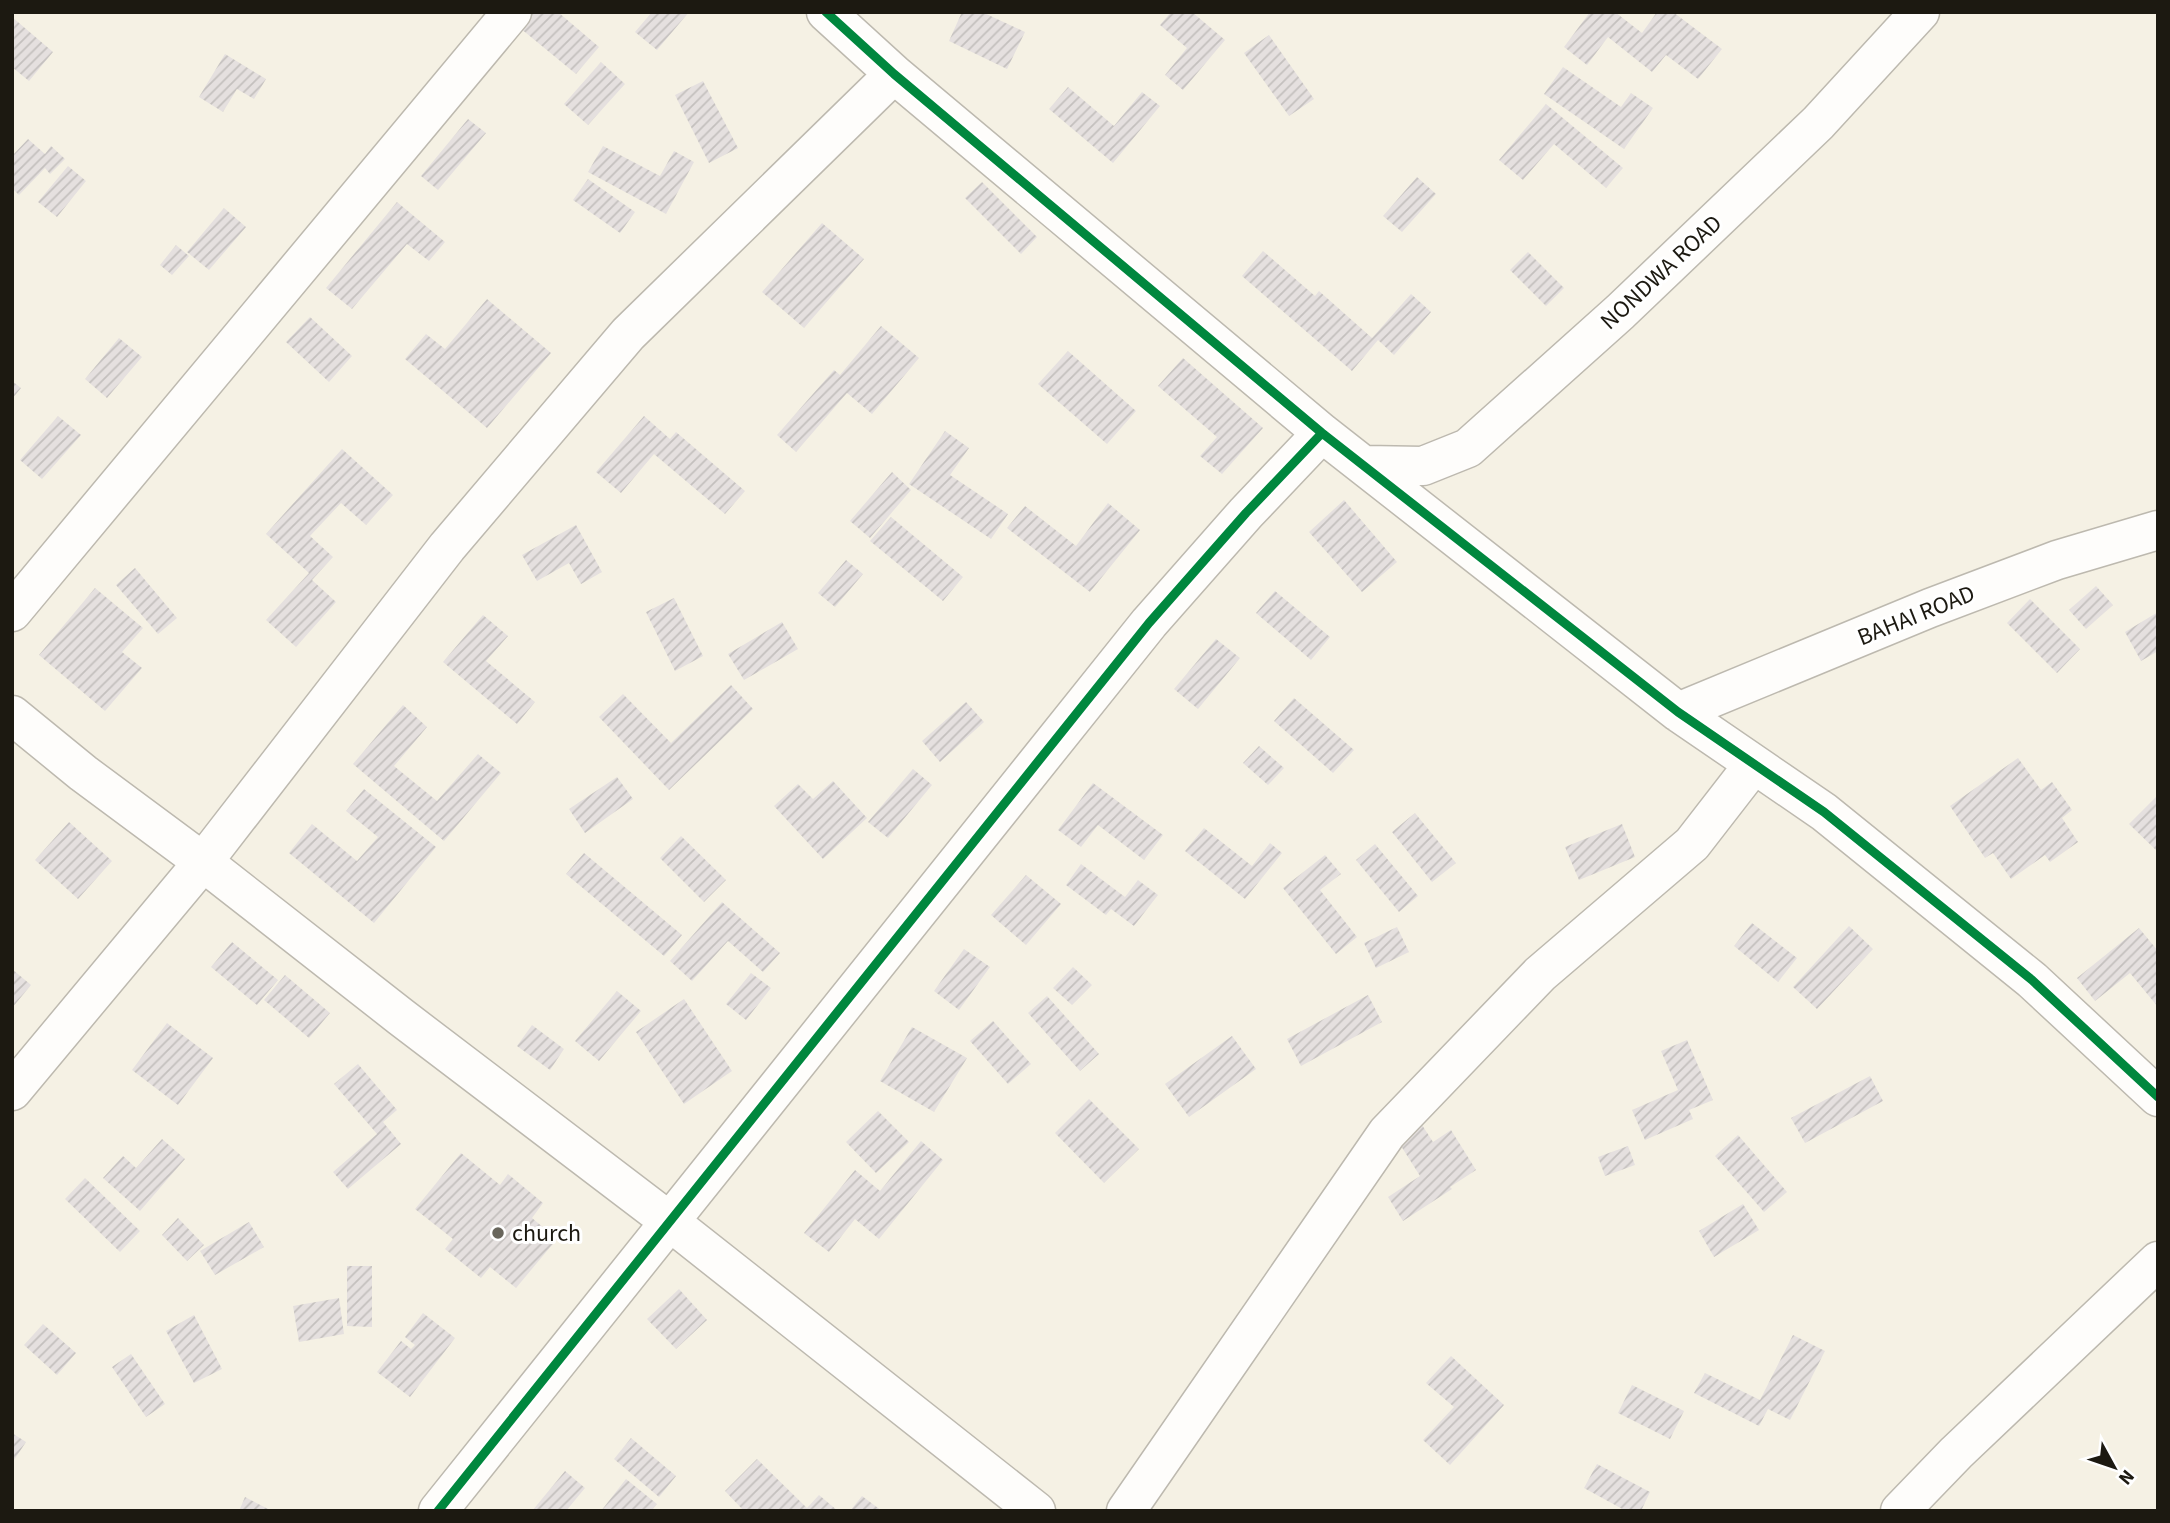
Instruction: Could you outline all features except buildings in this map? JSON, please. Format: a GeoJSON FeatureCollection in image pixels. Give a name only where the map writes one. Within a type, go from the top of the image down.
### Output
{"type":"FeatureCollection","features":[{"type":"Feature","properties":{"kind":"street"},"geometry":{"type":"LineString","coordinates":[[12,612],[512,12]]}},
{"type":"Feature","properties":{"kind":"street"},"geometry":{"type":"LineString","coordinates":[[826,12],[894,74],[1322,433],[1678,712],[1824,812],[2021,972],[2158,1097]]}},
{"type":"Feature","properties":{"kind":"street","name":"NONDWA ROAD"},"geometry":{"type":"LineString","coordinates":[[1366,465],[1423,466],[1468,448],[1620,312],[1818,123],[1920,12]]}},
{"type":"Feature","properties":{"kind":"street"},"geometry":{"type":"LineString","coordinates":[[12,1091],[203,862],[447,547],[628,334],[894,74]]}},
{"type":"Feature","properties":{"kind":"street"},"geometry":{"type":"LineString","coordinates":[[438,1511],[1149,624],[1246,513],[1322,433]]}},
{"type":"Feature","properties":{"kind":"street","name":"BAHAI ROAD"},"geometry":{"type":"LineString","coordinates":[[1678,712],[2057,559],[2158,530]]}},
{"type":"Feature","properties":{"kind":"street"},"geometry":{"type":"LineString","coordinates":[[12,715],[83,774],[203,862],[669,1222],[1037,1511]]}},
{"type":"Feature","properties":{"kind":"street"},"geometry":{"type":"LineString","coordinates":[[1126,1511],[1387,1133],[1540,974],[1692,844],[1754,764]]}},
{"type":"Feature","properties":{"kind":"street"},"geometry":{"type":"LineString","coordinates":[[1900,1511],[1956,1453],[2158,1261]]}},
{"type":"Feature","properties":{"kind":"cycle path"},"geometry":{"type":"LineString","coordinates":[[826,12],[894,74],[1322,433],[1678,712],[1824,812],[2032,980],[2158,1097]]}},
{"type":"Feature","properties":{"kind":"cycle path"},"geometry":{"type":"LineString","coordinates":[[438,1511],[1149,623],[1246,513],[1322,433]]}},
{"type":"Feature","properties":{"kind":"place","name":"church"},"geometry":{"type":"Point","coordinates":[498,1233]}}]}
